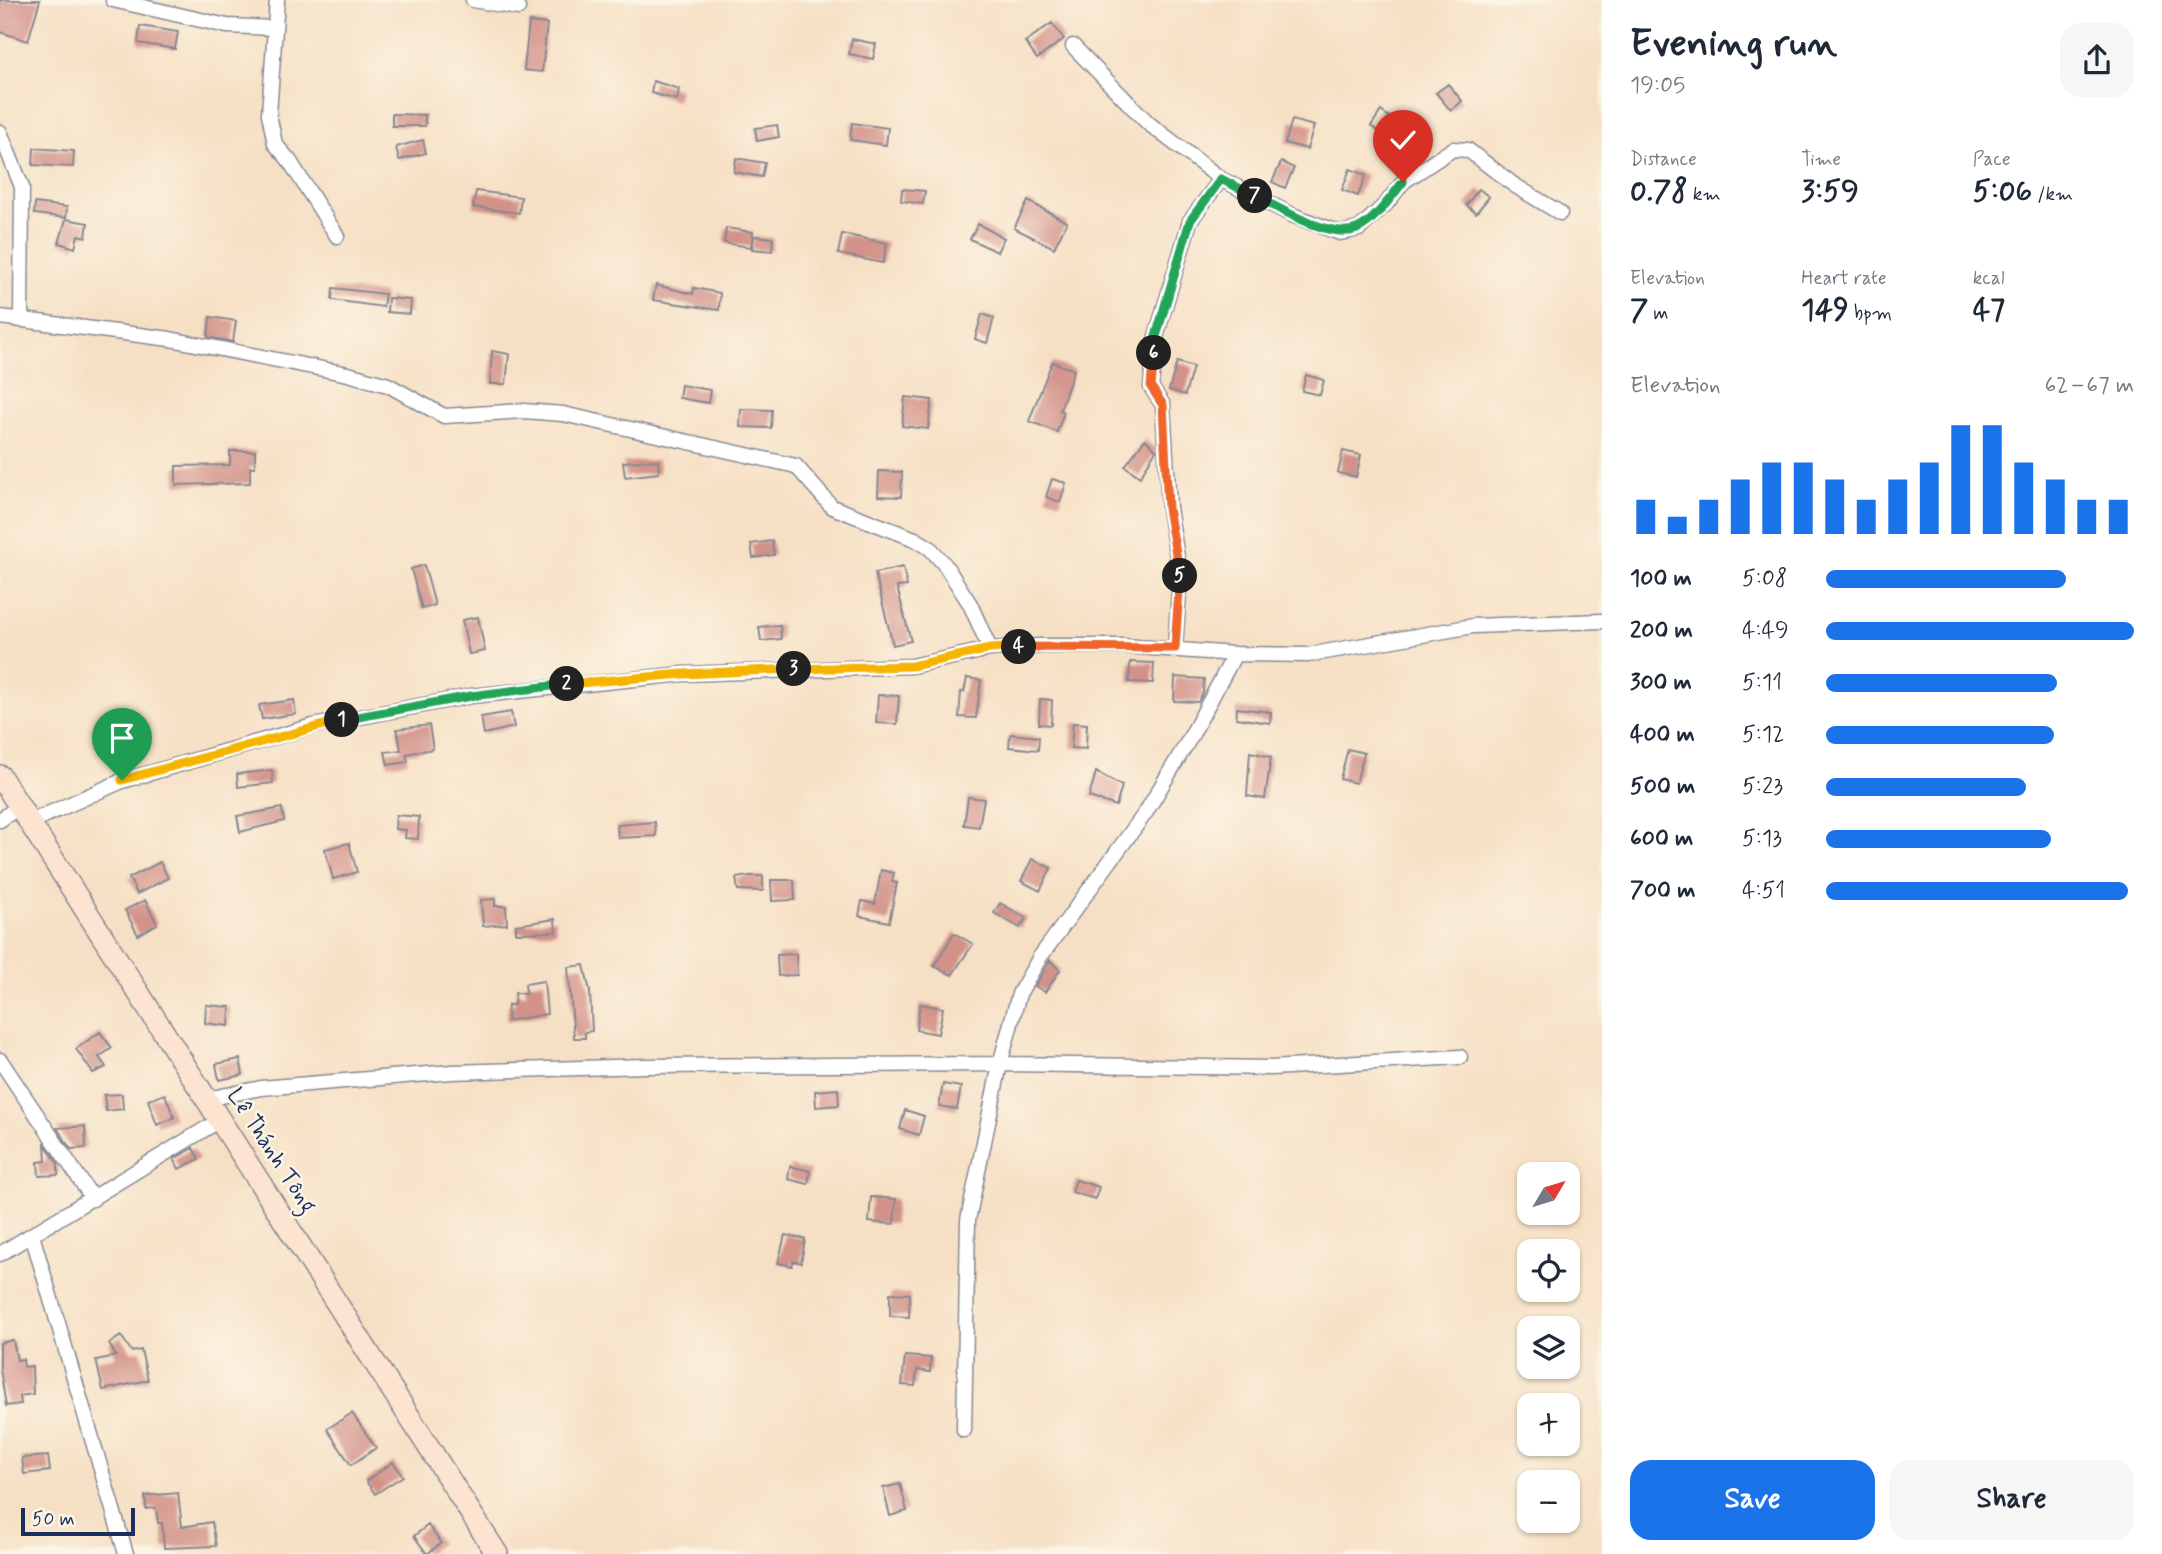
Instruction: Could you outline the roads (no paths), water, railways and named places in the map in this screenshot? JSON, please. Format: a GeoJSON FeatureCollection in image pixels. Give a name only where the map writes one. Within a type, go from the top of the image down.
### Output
{"type":"FeatureCollection","features":[{"type":"Feature","properties":{"kind":"street"},"geometry":{"type":"LineString","coordinates":[[113,0],[227,26],[274,28]]}},
{"type":"Feature","properties":{"kind":"street"},"geometry":{"type":"LineString","coordinates":[[277,0],[269,114],[275,144],[289,160],[322,217],[337,236]]}},
{"type":"Feature","properties":{"kind":"street"},"geometry":{"type":"LineString","coordinates":[[473,0],[518,8]]}},
{"type":"Feature","properties":{"kind":"street"},"geometry":{"type":"LineString","coordinates":[[1073,46],[1149,123],[1221,179],[1292,215],[1340,233],[1359,229],[1403,182],[1453,149],[1468,150],[1514,185],[1560,213]]}},
{"type":"Feature","properties":{"kind":"street"},"geometry":{"type":"LineString","coordinates":[[0,132],[22,187],[21,320]]}},
{"type":"Feature","properties":{"kind":"street"},"geometry":{"type":"LineString","coordinates":[[1175,648],[1180,576],[1168,508],[1163,405],[1151,387],[1155,340],[1190,221],[1221,179]]}},
{"type":"Feature","properties":{"kind":"street"},"geometry":{"type":"LineString","coordinates":[[0,317],[170,339],[348,374],[388,385],[444,416],[524,411],[563,414],[796,466],[832,507],[915,539],[930,548],[946,565],[971,604],[990,649]]}},
{"type":"Feature","properties":{"kind":"street"},"geometry":{"type":"LineString","coordinates":[[0,820],[122,780],[313,726],[471,696],[683,674],[912,666],[990,649],[1039,646],[1175,648],[1235,654],[1308,655],[1473,626],[1602,621]]}},
{"type":"Feature","properties":{"kind":"street"},"geometry":{"type":"LineString","coordinates":[[964,1430],[968,1220],[1000,1064],[1019,994],[1029,973],[1146,812],[1235,654]]}},
{"type":"Feature","properties":{"kind":"street","name":"Lê Thánh Tông"},"geometry":{"type":"LineString","coordinates":[[0,776],[497,1554]]}},
{"type":"Feature","properties":{"kind":"street"},"geometry":{"type":"LineString","coordinates":[[207,1099],[261,1088],[452,1072],[645,1066],[1000,1064],[1271,1068],[1460,1057]]}},
{"type":"Feature","properties":{"kind":"street"},"geometry":{"type":"LineString","coordinates":[[0,1060],[93,1199]]}},
{"type":"Feature","properties":{"kind":"street"},"geometry":{"type":"LineString","coordinates":[[0,1254],[220,1120]]}},
{"type":"Feature","properties":{"kind":"street"},"geometry":{"type":"LineString","coordinates":[[32,1235],[126,1554]]}}]}
